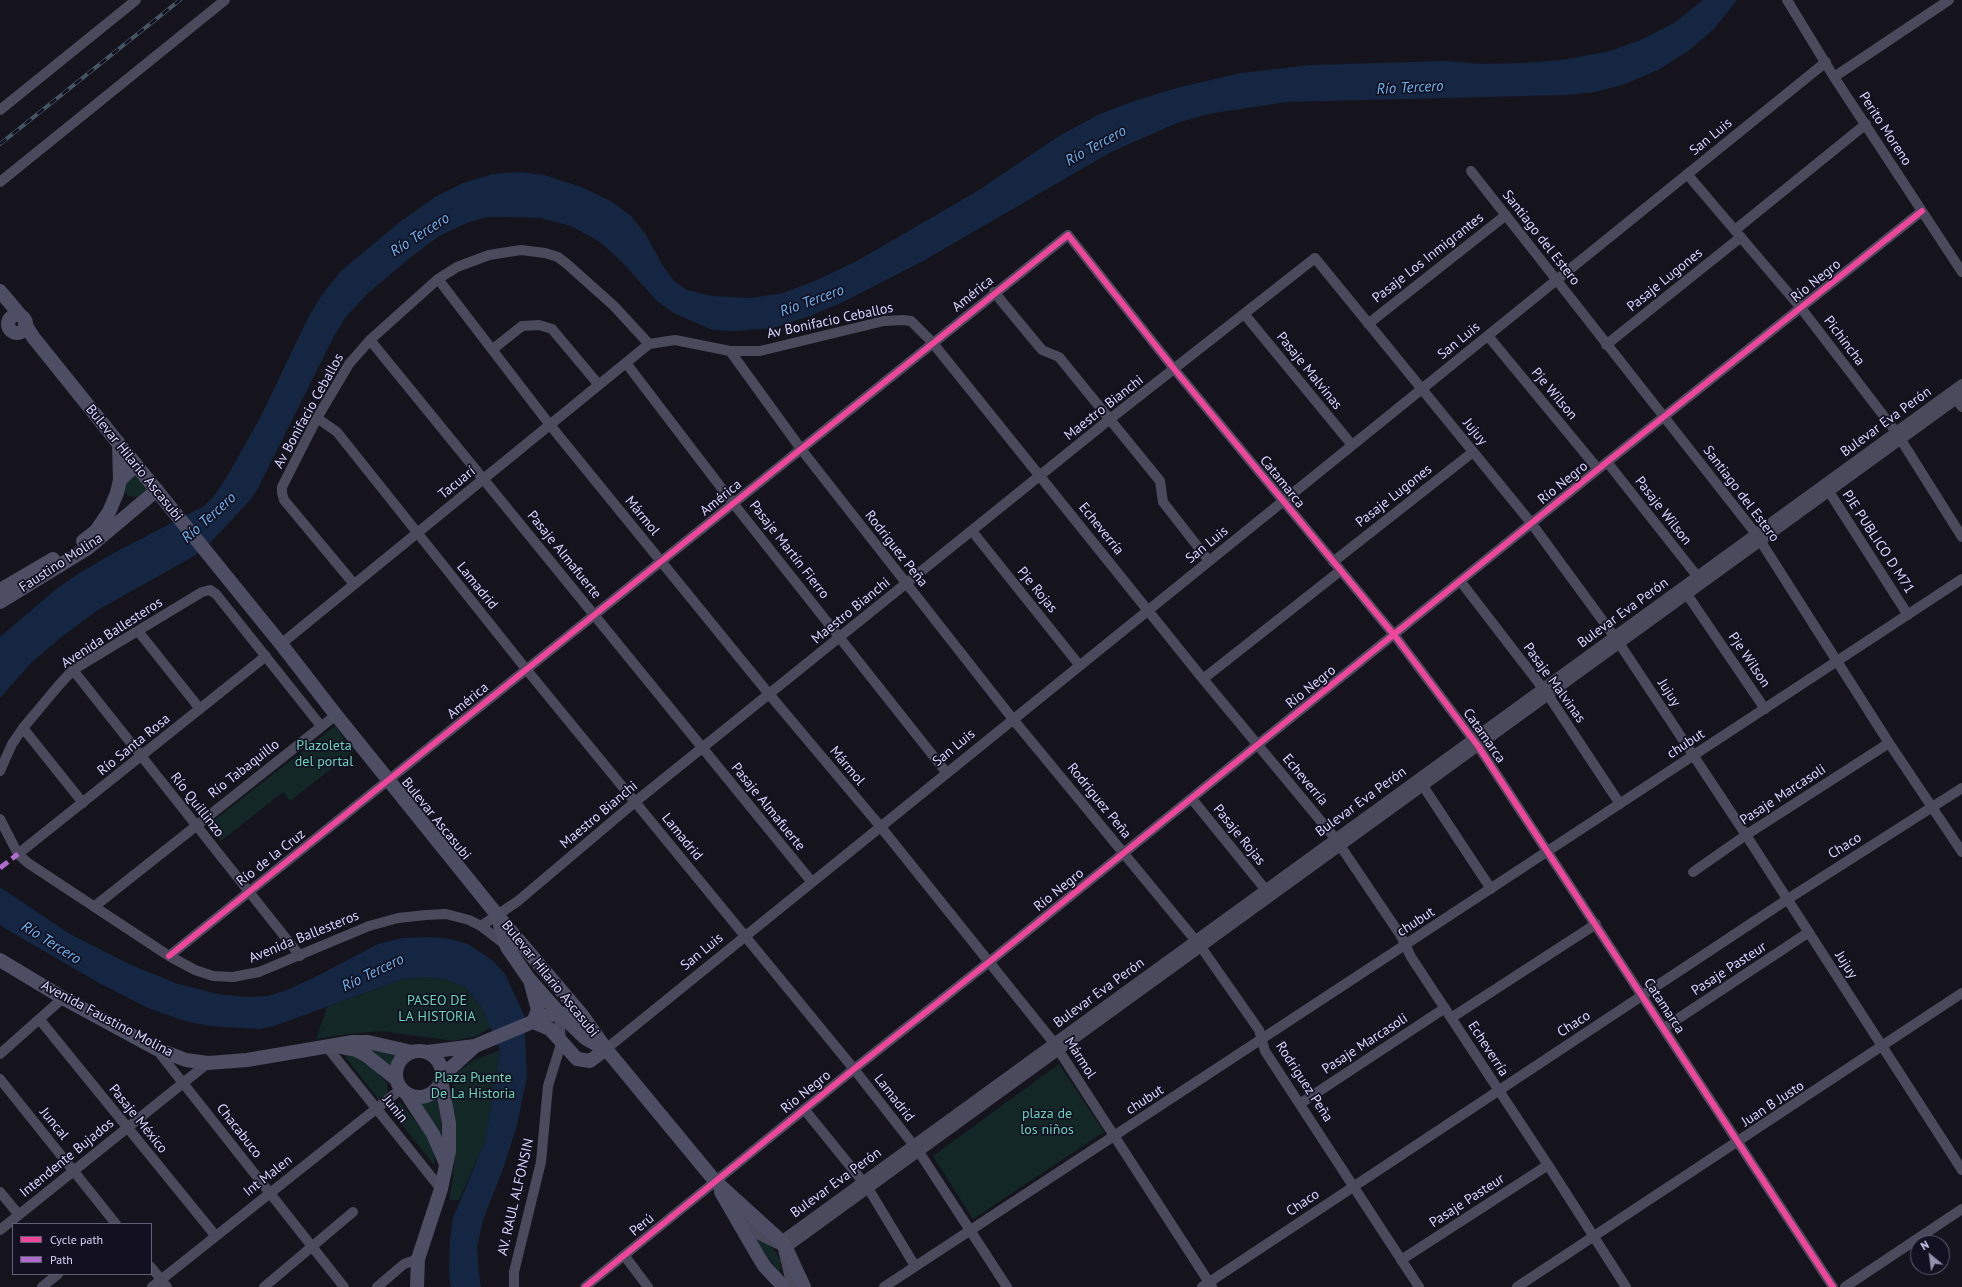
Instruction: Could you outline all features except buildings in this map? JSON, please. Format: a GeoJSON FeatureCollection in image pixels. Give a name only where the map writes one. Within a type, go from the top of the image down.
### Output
{"type":"FeatureCollection","features":[{"type":"Feature","properties":{"kind":"main road","name":"Bulevar Hilario Ascasubi"},"geometry":{"type":"LineString","coordinates":[[0,291],[14,324],[119,444],[281,644]]}},
{"type":"Feature","properties":{"kind":"main road"},"geometry":{"type":"LineString","coordinates":[[119,444],[118,486],[127,501],[138,505]]}},
{"type":"Feature","properties":{"kind":"main road","name":"Faustino Molina"},"geometry":{"type":"LineString","coordinates":[[0,590],[87,538],[104,521],[118,486],[136,465]]}},
{"type":"Feature","properties":{"kind":"main road","name":"Faustino Molina"},"geometry":{"type":"LineString","coordinates":[[0,602],[88,548],[157,490]]}},
{"type":"Feature","properties":{"kind":"main road","name":"Bulevar Ascasubi"},"geometry":{"type":"LineString","coordinates":[[281,644],[336,715],[498,916]]}},
{"type":"Feature","properties":{"kind":"main road","name":"Bulevar Hilario Ascasubi"},"geometry":{"type":"LineString","coordinates":[[498,916],[507,946],[529,979],[559,1014],[585,1038],[606,1049]]}},
{"type":"Feature","properties":{"kind":"main road","name":"Bulevar Hilario Ascasubi"},"geometry":{"type":"LineString","coordinates":[[498,916],[595,1032],[606,1049],[715,1181],[782,1245],[804,1287]]}},
{"type":"Feature","properties":{"kind":"main road","name":"Avenida Faustino Molina"},"geometry":{"type":"LineString","coordinates":[[0,960],[63,998],[157,1049],[186,1060],[208,1063],[247,1060],[332,1046]]}},
{"type":"Feature","properties":{"kind":"main road"},"geometry":{"type":"LineString","coordinates":[[529,979],[538,1010],[533,1022]]}},
{"type":"Feature","properties":{"kind":"main road"},"geometry":{"type":"LineString","coordinates":[[332,1046],[353,1042],[368,1042],[412,1052],[427,1052],[475,1046],[549,1015],[559,1014],[572,1014],[586,1027],[595,1032]]}},
{"type":"Feature","properties":{"kind":"main road"},"geometry":{"type":"LineString","coordinates":[[533,1022],[550,1030],[572,1056],[583,1062],[596,1058],[606,1049]]}},
{"type":"Feature","properties":{"kind":"main road"},"geometry":{"type":"LineString","coordinates":[[332,1046],[356,1050],[366,1055],[401,1087],[418,1097],[426,1096],[438,1087],[442,1078],[475,1046]]}},
{"type":"Feature","properties":{"kind":"main road"},"geometry":{"type":"LineString","coordinates":[[412,1052],[406,1055],[398,1066],[401,1087],[433,1134],[446,1165]]}},
{"type":"Feature","properties":{"kind":"main road"},"geometry":{"type":"LineString","coordinates":[[417,1287],[418,1259],[441,1189],[450,1139],[449,1123],[439,1061],[427,1052]]}},
{"type":"Feature","properties":{"kind":"main road","name":"Bulevar Hilario Ascasubi"},"geometry":{"type":"LineString","coordinates":[[715,1181],[765,1267],[784,1287]]}},
{"type":"Feature","properties":{"kind":"street"},"geometry":{"type":"LineString","coordinates":[[0,110],[136,0]]}},
{"type":"Feature","properties":{"kind":"street"},"geometry":{"type":"LineString","coordinates":[[0,182],[225,0]]}},
{"type":"Feature","properties":{"kind":"street","name":"Perito Moreno"},"geometry":{"type":"LineString","coordinates":[[1787,0],[1834,77],[1962,272]]}},
{"type":"Feature","properties":{"kind":"street"},"geometry":{"type":"LineString","coordinates":[[1834,77],[1949,0]]}},
{"type":"Feature","properties":{"kind":"street","name":"San Luis"},"geometry":{"type":"LineString","coordinates":[[606,1049],[1012,718],[1080,666],[1826,62]]}},
{"type":"Feature","properties":{"kind":"street","name":"Pasaje Lugones"},"geometry":{"type":"LineString","coordinates":[[1606,345],[1866,124]]}},
{"type":"Feature","properties":{"kind":"street","name":"Santiago del Estero"},"geometry":{"type":"LineString","coordinates":[[1470,171],[1506,215],[1606,345],[1665,417],[1758,538],[1889,743],[1962,852]]}},
{"type":"Feature","properties":{"kind":"street","name":"Pichincha"},"geometry":{"type":"LineString","coordinates":[[1688,174],[1801,308],[1898,436],[1962,537]]}},
{"type":"Feature","properties":{"kind":"street","name":"Río Negro"},"geometry":{"type":"LineString","coordinates":[[715,1181],[1395,636],[1598,469],[1922,211]]}},
{"type":"Feature","properties":{"kind":"street","name":"Pasaje Los Inmigrantes"},"geometry":{"type":"LineString","coordinates":[[1368,324],[1506,215]]}},
{"type":"Feature","properties":{"kind":"street","name":"América"},"geometry":{"type":"LineString","coordinates":[[389,780],[994,292],[1068,235]]}},
{"type":"Feature","properties":{"kind":"street","name":"Catamarca"},"geometry":{"type":"LineString","coordinates":[[1068,235],[1175,370],[1395,636],[1475,743],[1596,924],[1833,1287]]}},
{"type":"Feature","properties":{"kind":"street","name":"Av Bonifacio Ceballos"},"geometry":{"type":"LineString","coordinates":[[354,584],[284,500],[282,487],[318,418],[349,364],[370,340],[438,279],[457,267],[489,255],[521,250],[545,253],[558,257],[568,264],[614,306],[649,344],[675,340],[730,351],[760,351],[884,321],[902,320],[911,321],[932,342]]}},
{"type":"Feature","properties":{"kind":"street","name":"Jujuy"},"geometry":{"type":"LineString","coordinates":[[1315,258],[1532,524],[1617,640],[1788,899],[1962,1170]]}},
{"type":"Feature","properties":{"kind":"street","name":"Maestro Bianchi"},"geometry":{"type":"LineString","coordinates":[[481,926],[498,916],[635,802],[1110,419],[1175,370],[1315,258]]}},
{"type":"Feature","properties":{"kind":"street","name":"Mármol"},"geometry":{"type":"LineString","coordinates":[[438,279],[550,425],[660,562],[880,826],[1056,1047],[1208,1286]]}},
{"type":"Feature","properties":{"kind":"street"},"geometry":{"type":"LineString","coordinates":[[994,292],[1042,350],[1059,357],[1160,481],[1163,502],[1209,562]]}},
{"type":"Feature","properties":{"kind":"street","name":"Pasaje Malvinas"},"geometry":{"type":"LineString","coordinates":[[1245,315],[1352,445]]}},
{"type":"Feature","properties":{"kind":"street"},"geometry":{"type":"LineString","coordinates":[[493,349],[522,326],[534,325],[552,329],[563,339],[599,385]]}},
{"type":"Feature","properties":{"kind":"street","name":"Pje Wilson"},"geometry":{"type":"LineString","coordinates":[[1488,336],[1598,469]]}},
{"type":"Feature","properties":{"kind":"street","name":"Pasaje Almafuerte"},"geometry":{"type":"LineString","coordinates":[[370,340],[811,882]]}},
{"type":"Feature","properties":{"kind":"street","name":"Echeverría"},"geometry":{"type":"LineString","coordinates":[[932,342],[1203,679],[1338,842],[1626,1287]]}},
{"type":"Feature","properties":{"kind":"street","name":"Tacuarí"},"geometry":{"type":"LineString","coordinates":[[281,644],[649,344]]}},
{"type":"Feature","properties":{"kind":"street","name":"Rodriguez Peña"},"geometry":{"type":"LineString","coordinates":[[730,351],[801,449],[906,584],[1012,718],[1198,943],[1259,1030],[1265,1051],[1301,1103],[1419,1287]]}},
{"type":"Feature","properties":{"kind":"street","name":"Pasaje Martín Fierro"},"geometry":{"type":"LineString","coordinates":[[626,363],[733,503],[946,772]]}},
{"type":"Feature","properties":{"kind":"street","name":"Bulevar Eva Perón"},"geometry":{"type":"LineString","coordinates":[[782,1245],[864,1184],[1056,1047],[1827,488],[1898,436],[1962,384]]}},
{"type":"Feature","properties":{"kind":"street","name":"Bulevar Eva Perón"},"geometry":{"type":"LineString","coordinates":[[1898,436],[1960,400]]}},
{"type":"Feature","properties":{"kind":"street","name":"Lamadrid"},"geometry":{"type":"LineString","coordinates":[[318,418],[337,432],[526,669],[854,1069],[916,1148],[1007,1287]]}},
{"type":"Feature","properties":{"kind":"street","name":"Pasaje Lugones"},"geometry":{"type":"LineString","coordinates":[[1333,562],[1473,452]]}},
{"type":"Feature","properties":{"kind":"street","name":"Pasaje Wilson"},"geometry":{"type":"LineString","coordinates":[[1607,462],[1697,576]]}},
{"type":"Feature","properties":{"kind":"street","name":"PJE PUBLICO D M71"},"geometry":{"type":"LineString","coordinates":[[1827,488],[1908,615]]}},
{"type":"Feature","properties":{"kind":"street","name":"Pje Rojas"},"geometry":{"type":"LineString","coordinates":[[972,531],[1080,666]]}},
{"type":"Feature","properties":{"kind":"street","name":"Bulevar Eva Perón"},"geometry":{"type":"LineString","coordinates":[[1685,591],[1697,576],[1758,538]]}},
{"type":"Feature","properties":{"kind":"street"},"geometry":{"type":"LineString","coordinates":[[1203,679],[1340,571]]}},
{"type":"Feature","properties":{"kind":"street","name":"chubut"},"geometry":{"type":"LineString","coordinates":[[884,1287],[1962,579]]}},
{"type":"Feature","properties":{"kind":"street","name":"Pasaje Malvinas"},"geometry":{"type":"LineString","coordinates":[[1461,582],[1545,692],[1620,804]]}},
{"type":"Feature","properties":{"kind":"street","name":"Avenida Ballesteros"},"geometry":{"type":"LineString","coordinates":[[0,771],[12,744],[23,728],[73,670],[202,592],[210,590],[216,594],[266,656]]}},
{"type":"Feature","properties":{"kind":"street","name":"Pje Wilson"},"geometry":{"type":"LineString","coordinates":[[1685,591],[1765,709]]}},
{"type":"Feature","properties":{"kind":"street"},"geometry":{"type":"LineString","coordinates":[[138,631],[200,709]]}},
{"type":"Feature","properties":{"kind":"street"},"geometry":{"type":"LineString","coordinates":[[266,656],[321,726]]}},
{"type":"Feature","properties":{"kind":"street","name":"Río Santa Rosa"},"geometry":{"type":"LineString","coordinates":[[18,854],[83,804],[266,656]]}},
{"type":"Feature","properties":{"kind":"street","name":"Río Quillinzo"},"geometry":{"type":"LineString","coordinates":[[73,670],[142,756],[195,826],[300,956]]}},
{"type":"Feature","properties":{"kind":"street","name":"Río Tabaquillo"},"geometry":{"type":"LineString","coordinates":[[95,906],[336,715]]}},
{"type":"Feature","properties":{"kind":"street"},"geometry":{"type":"LineString","coordinates":[[23,728],[83,804]]}},
{"type":"Feature","properties":{"kind":"street","name":"Bulevar Eva Perón"},"geometry":{"type":"LineString","coordinates":[[1198,943],[1264,889],[1423,786],[1475,743]]}},
{"type":"Feature","properties":{"kind":"street","name":"Pasaje Marcasoli"},"geometry":{"type":"LineString","coordinates":[[1692,872],[1746,835],[1889,743]]}},
{"type":"Feature","properties":{"kind":"street","name":"Río de la Cruz"},"geometry":{"type":"LineString","coordinates":[[168,956],[389,780]]}},
{"type":"Feature","properties":{"kind":"street"},"geometry":{"type":"LineString","coordinates":[[1423,786],[1491,889]]}},
{"type":"Feature","properties":{"kind":"street","name":"Chaco"},"geometry":{"type":"LineString","coordinates":[[1208,1286],[1355,1186],[1788,899],[1962,788]]}},
{"type":"Feature","properties":{"kind":"street","name":"Pasaje Rojas"},"geometry":{"type":"LineString","coordinates":[[1192,799],[1264,889]]}},
{"type":"Feature","properties":{"kind":"street","name":"Avenida Ballesteros"},"geometry":{"type":"LineString","coordinates":[[0,819],[18,854],[28,863],[95,906],[168,956],[195,970],[213,976],[233,977],[259,972],[369,926],[398,918],[446,914],[469,920],[481,926],[507,946]]}},
{"type":"Feature","properties":{"kind":"street"},"geometry":{"type":"LineString","coordinates":[[1451,1018],[1596,924]]}},
{"type":"Feature","properties":{"kind":"street","name":"Pasaje Pasteur"},"geometry":{"type":"LineString","coordinates":[[1664,1028],[1809,932]]}},
{"type":"Feature","properties":{"kind":"street","name":"Juan B Justo"},"geometry":{"type":"LineString","coordinates":[[1517,1287],[1962,993]]}},
{"type":"Feature","properties":{"kind":"street"},"geometry":{"type":"LineString","coordinates":[[0,1054],[63,998]]}},
{"type":"Feature","properties":{"kind":"street","name":"Pasaje Marcasoli"},"geometry":{"type":"LineString","coordinates":[[1301,1103],[1445,1008]]}},
{"type":"Feature","properties":{"kind":"street"},"geometry":{"type":"LineString","coordinates":[[559,1014],[561,1044]]}},
{"type":"Feature","properties":{"kind":"street","name":"Pasaje México"},"geometry":{"type":"LineString","coordinates":[[40,1020],[215,1235]]}},
{"type":"Feature","properties":{"kind":"street","name":"AV. RAUL ALFONSIN"},"geometry":{"type":"LineString","coordinates":[[514,1287],[514,1272],[541,1162],[548,1086],[561,1044]]}},
{"type":"Feature","properties":{"kind":"street","name":"Junin"},"geometry":{"type":"LineString","coordinates":[[332,1046],[376,1109],[441,1189]]}},
{"type":"Feature","properties":{"kind":"street","name":"Chacabuco"},"geometry":{"type":"LineString","coordinates":[[157,1049],[344,1287]]}},
{"type":"Feature","properties":{"kind":"street","name":"Intendente Bujados"},"geometry":{"type":"LineString","coordinates":[[0,1230],[182,1082],[208,1063]]}},
{"type":"Feature","properties":{"kind":"street","name":"Juncal"},"geometry":{"type":"LineString","coordinates":[[0,1080],[115,1223]]}},
{"type":"Feature","properties":{"kind":"street","name":"Int Malen"},"geometry":{"type":"LineString","coordinates":[[152,1287],[164,1283],[215,1235],[376,1109],[401,1087]]}},
{"type":"Feature","properties":{"kind":"street"},"geometry":{"type":"LineString","coordinates":[[804,1109],[864,1184],[915,1266]]}},
{"type":"Feature","properties":{"kind":"street","name":"Pasaje Pasteur"},"geometry":{"type":"LineString","coordinates":[[1401,1260],[1548,1165]]}},
{"type":"Feature","properties":{"kind":"street","name":"Perú"},"geometry":{"type":"LineString","coordinates":[[585,1287],[715,1181]]}},
{"type":"Feature","properties":{"kind":"street"},"geometry":{"type":"LineString","coordinates":[[0,1192],[19,1215]]}},
{"type":"Feature","properties":{"kind":"street"},"geometry":{"type":"LineString","coordinates":[[1845,1287],[1962,1209]]}},
{"type":"Feature","properties":{"kind":"street"},"geometry":{"type":"LineString","coordinates":[[264,1287],[353,1212]]}},
{"type":"Feature","properties":{"kind":"street"},"geometry":{"type":"LineString","coordinates":[[734,1215],[759,1235],[782,1245],[792,1287]]}},
{"type":"Feature","properties":{"kind":"street"},"geometry":{"type":"LineString","coordinates":[[624,1255],[648,1287]]}},
{"type":"Feature","properties":{"kind":"street"},"geometry":{"type":"LineString","coordinates":[[376,1287],[404,1264],[418,1259]]}},
{"type":"Feature","properties":{"kind":"street"},"geometry":{"type":"LineString","coordinates":[[152,1268],[164,1283]]}},
{"type":"Feature","properties":{"kind":"street"},"geometry":{"type":"LineString","coordinates":[[42,1287],[57,1275]]}},
{"type":"Feature","properties":{"kind":"green space"},"geometry":{"type":"Polygon","coordinates":[[[134,473],[146,489],[145,493],[137,497],[128,496],[123,490],[123,483],[134,473]]]}},
{"type":"Feature","properties":{"kind":"green space","name":"Plazoleta del portal"},"geometry":{"type":"Polygon","coordinates":[[[335,726],[354,751],[290,801],[283,792],[221,841],[208,825],[335,726]]]}},
{"type":"Feature","properties":{"kind":"green space","name":"PASEO DE LA HISTORIA"},"geometry":{"type":"Polygon","coordinates":[[[421,977],[445,979],[465,987],[482,1008],[491,1027],[477,1036],[453,1041],[382,1031],[316,1039],[327,1007],[403,979],[421,977]]]}},
{"type":"Feature","properties":{"kind":"green space"},"geometry":{"type":"Polygon","coordinates":[[[365,1048],[400,1054],[392,1069],[365,1048]]]}},
{"type":"Feature","properties":{"kind":"green space","name":"Plaza Puente De La Historia"},"geometry":{"type":"Polygon","coordinates":[[[500,1050],[484,1144],[459,1200],[449,1200],[453,1177],[456,1137],[452,1102],[452,1076],[474,1060],[500,1050]]]}},
{"type":"Feature","properties":{"kind":"green space"},"geometry":{"type":"Polygon","coordinates":[[[343,1054],[354,1055],[370,1065],[387,1083],[388,1093],[379,1100],[343,1054]]]}},
{"type":"Feature","properties":{"kind":"green space","name":"plaza de los niños"},"geometry":{"type":"Polygon","coordinates":[[[1059,1064],[1104,1132],[973,1219],[933,1156],[1059,1064]]]}},
{"type":"Feature","properties":{"kind":"green space"},"geometry":{"type":"Polygon","coordinates":[[[440,1094],[442,1140],[439,1129],[419,1105],[440,1094]]]}},
{"type":"Feature","properties":{"kind":"green space"},"geometry":{"type":"Polygon","coordinates":[[[400,1102],[428,1137],[434,1154],[435,1166],[391,1111],[400,1102]]]}},
{"type":"Feature","properties":{"kind":"green space"},"geometry":{"type":"Polygon","coordinates":[[[755,1240],[768,1243],[775,1251],[780,1260],[780,1273],[755,1240]]]}},
{"type":"Feature","properties":{"kind":"water","name":"Río Tercero"},"geometry":{"type":"Polygon","coordinates":[[[1703,0],[1737,0],[1714,29],[1688,51],[1658,70],[1625,84],[1595,92],[1565,95],[1286,102],[1208,114],[1177,123],[1111,152],[923,261],[843,302],[810,316],[773,328],[736,331],[712,330],[674,313],[657,301],[622,262],[600,242],[571,226],[540,218],[511,217],[487,217],[467,223],[439,236],[411,257],[367,294],[345,318],[333,338],[257,490],[250,500],[211,542],[194,556],[98,610],[60,638],[31,663],[0,698],[0,637],[55,590],[78,574],[110,555],[204,506],[214,496],[228,475],[260,418],[309,316],[322,295],[341,271],[401,221],[435,197],[463,183],[493,174],[519,172],[544,175],[581,187],[611,201],[631,216],[646,235],[663,266],[674,281],[687,290],[712,296],[750,298],[783,293],[817,280],[857,261],[979,190],[1059,136],[1098,115],[1134,101],[1180,87],[1241,73],[1311,65],[1446,61],[1481,64],[1563,60],[1610,51],[1643,39],[1674,23],[1703,0]]]}},
{"type":"Feature","properties":{"kind":"water","name":"Río Tercero"},"geometry":{"type":"Polygon","coordinates":[[[0,887],[70,934],[131,965],[178,984],[217,994],[246,997],[267,996],[287,990],[378,944],[402,938],[431,937],[451,939],[468,944],[492,960],[505,974],[524,1015],[527,1077],[517,1125],[503,1169],[483,1220],[477,1248],[481,1287],[451,1287],[449,1275],[450,1239],[453,1218],[484,1144],[500,1050],[482,1008],[465,987],[445,979],[421,977],[403,979],[274,1026],[259,1029],[209,1026],[182,1020],[148,1008],[101,984],[6,929],[0,925],[0,887]]]}},
{"type":"Feature","properties":{"kind":"railway"},"geometry":{"type":"LineString","coordinates":[[0,144],[180,0]]}},
{"type":"Feature","properties":{"kind":"marked path"},"geometry":{"type":"LineString","coordinates":[[0,868],[18,854]]}},
{"type":"Feature","properties":{"kind":"cycle path"},"geometry":{"type":"LineString","coordinates":[[585,1287],[1607,462],[1922,211]]}},
{"type":"Feature","properties":{"kind":"cycle path"},"geometry":{"type":"LineString","coordinates":[[169,956],[1068,235],[1175,370],[1395,636],[1478,746],[1833,1287]]}}]}
